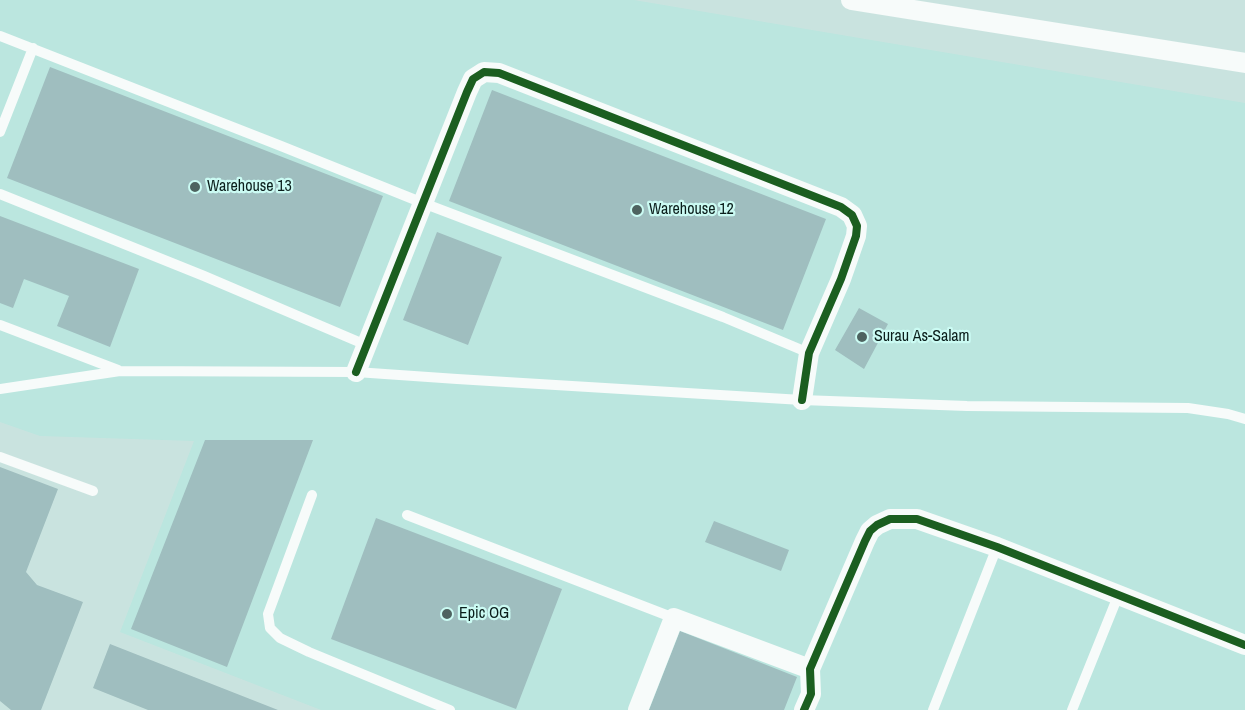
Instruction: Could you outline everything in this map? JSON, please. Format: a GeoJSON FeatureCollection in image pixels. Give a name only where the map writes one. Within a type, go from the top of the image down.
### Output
{"type":"FeatureCollection","features":[{"type":"Feature","properties":{"kind":"street"},"geometry":{"type":"LineString","coordinates":[[850,0],[1245,63]]}},
{"type":"Feature","properties":{"kind":"street"},"geometry":{"type":"LineString","coordinates":[[356,372],[473,79],[484,72],[499,73],[841,207],[852,215],[857,226],[856,236],[810,353],[802,400]]}},
{"type":"Feature","properties":{"kind":"street"},"geometry":{"type":"LineString","coordinates":[[804,710],[811,694],[810,669],[870,531],[890,519],[917,519],[997,547],[1245,645]]}},
{"type":"Feature","properties":{"kind":"street"},"geometry":{"type":"LineString","coordinates":[[638,710],[674,618],[810,669]]}},
{"type":"Feature","properties":{"kind":"lane"},"geometry":{"type":"LineString","coordinates":[[0,36],[423,203],[723,317],[810,353]]}},
{"type":"Feature","properties":{"kind":"lane"},"geometry":{"type":"LineString","coordinates":[[0,132],[33,48]]}},
{"type":"Feature","properties":{"kind":"lane"},"geometry":{"type":"LineString","coordinates":[[0,194],[204,276],[366,345]]}},
{"type":"Feature","properties":{"kind":"lane"},"geometry":{"type":"LineString","coordinates":[[0,326],[120,371]]}},
{"type":"Feature","properties":{"kind":"lane"},"geometry":{"type":"LineString","coordinates":[[0,389],[120,371],[356,372],[802,400],[967,406],[1188,408],[1245,419]]}},
{"type":"Feature","properties":{"kind":"lane"},"geometry":{"type":"LineString","coordinates":[[0,457],[93,491]]}},
{"type":"Feature","properties":{"kind":"lane"},"geometry":{"type":"LineString","coordinates":[[312,495],[268,614],[270,628],[280,638],[301,648],[450,710]]}},
{"type":"Feature","properties":{"kind":"lane"},"geometry":{"type":"LineString","coordinates":[[407,515],[674,618]]}},
{"type":"Feature","properties":{"kind":"lane"},"geometry":{"type":"LineString","coordinates":[[933,710],[997,547]]}},
{"type":"Feature","properties":{"kind":"lane"},"geometry":{"type":"LineString","coordinates":[[1072,710],[1119,596]]}},
{"type":"Feature","properties":{"kind":"shaded area"},"geometry":{"type":"Polygon","coordinates":[[[0,0],[634,0],[1245,103],[1245,710],[321,710],[120,632],[194,441],[40,436],[0,422],[0,0]]]}},
{"type":"Feature","properties":{"kind":"building","name":"Warehouse 13"},"geometry":{"type":"Polygon","coordinates":[[[50,67],[383,196],[340,307],[7,178],[50,67]]]}},
{"type":"Feature","properties":{"kind":"building","name":"Warehouse 12"},"geometry":{"type":"Polygon","coordinates":[[[492,90],[826,219],[783,330],[449,201],[492,90]]]}},
{"type":"Feature","properties":{"kind":"building"},"geometry":{"type":"Polygon","coordinates":[[[0,216],[139,269],[110,347],[57,326],[69,296],[24,279],[13,308],[0,303],[0,216]]]}},
{"type":"Feature","properties":{"kind":"building"},"geometry":{"type":"Polygon","coordinates":[[[437,232],[502,257],[468,345],[403,320],[437,232]]]}},
{"type":"Feature","properties":{"kind":"building","name":"Surau As-Salam"},"geometry":{"type":"Polygon","coordinates":[[[859,308],[888,324],[864,369],[835,350],[859,308]]]}},
{"type":"Feature","properties":{"kind":"building"},"geometry":{"type":"Polygon","coordinates":[[[205,440],[313,440],[227,667],[131,629],[205,440]]]}},
{"type":"Feature","properties":{"kind":"building"},"geometry":{"type":"Polygon","coordinates":[[[0,467],[58,489],[26,572],[37,585],[83,602],[41,710],[11,710],[0,701],[0,467]]]}},
{"type":"Feature","properties":{"kind":"building","name":"Epic OG"},"geometry":{"type":"Polygon","coordinates":[[[376,518],[562,589],[516,709],[331,639],[376,518]]]}},
{"type":"Feature","properties":{"kind":"building"},"geometry":{"type":"Polygon","coordinates":[[[714,521],[789,550],[781,571],[705,542],[714,521]]]}},
{"type":"Feature","properties":{"kind":"building"},"geometry":{"type":"Polygon","coordinates":[[[680,631],[797,677],[784,710],[649,710],[680,631]]]}},
{"type":"Feature","properties":{"kind":"building"},"geometry":{"type":"Polygon","coordinates":[[[110,644],[278,710],[148,710],[93,688],[110,644]]]}},
{"type":"Feature","properties":{"kind":"cycle path"},"geometry":{"type":"LineString","coordinates":[[356,372],[467,92],[473,79],[484,72],[499,73],[841,207],[852,215],[857,226],[856,236],[841,279],[809,353],[802,400]]}},
{"type":"Feature","properties":{"kind":"cycle path"},"geometry":{"type":"LineString","coordinates":[[804,710],[811,694],[810,669],[865,541],[870,531],[890,519],[917,519],[997,547],[1245,645]]}},
{"type":"Feature","properties":{"kind":"place","name":"Warehouse 13"},"geometry":{"type":"Point","coordinates":[195,187]}},
{"type":"Feature","properties":{"kind":"place","name":"Warehouse 12"},"geometry":{"type":"Point","coordinates":[637,210]}},
{"type":"Feature","properties":{"kind":"place","name":"Surau As-Salam"},"geometry":{"type":"Point","coordinates":[862,337]}},
{"type":"Feature","properties":{"kind":"place","name":"Epic OG"},"geometry":{"type":"Point","coordinates":[447,614]}}]}
